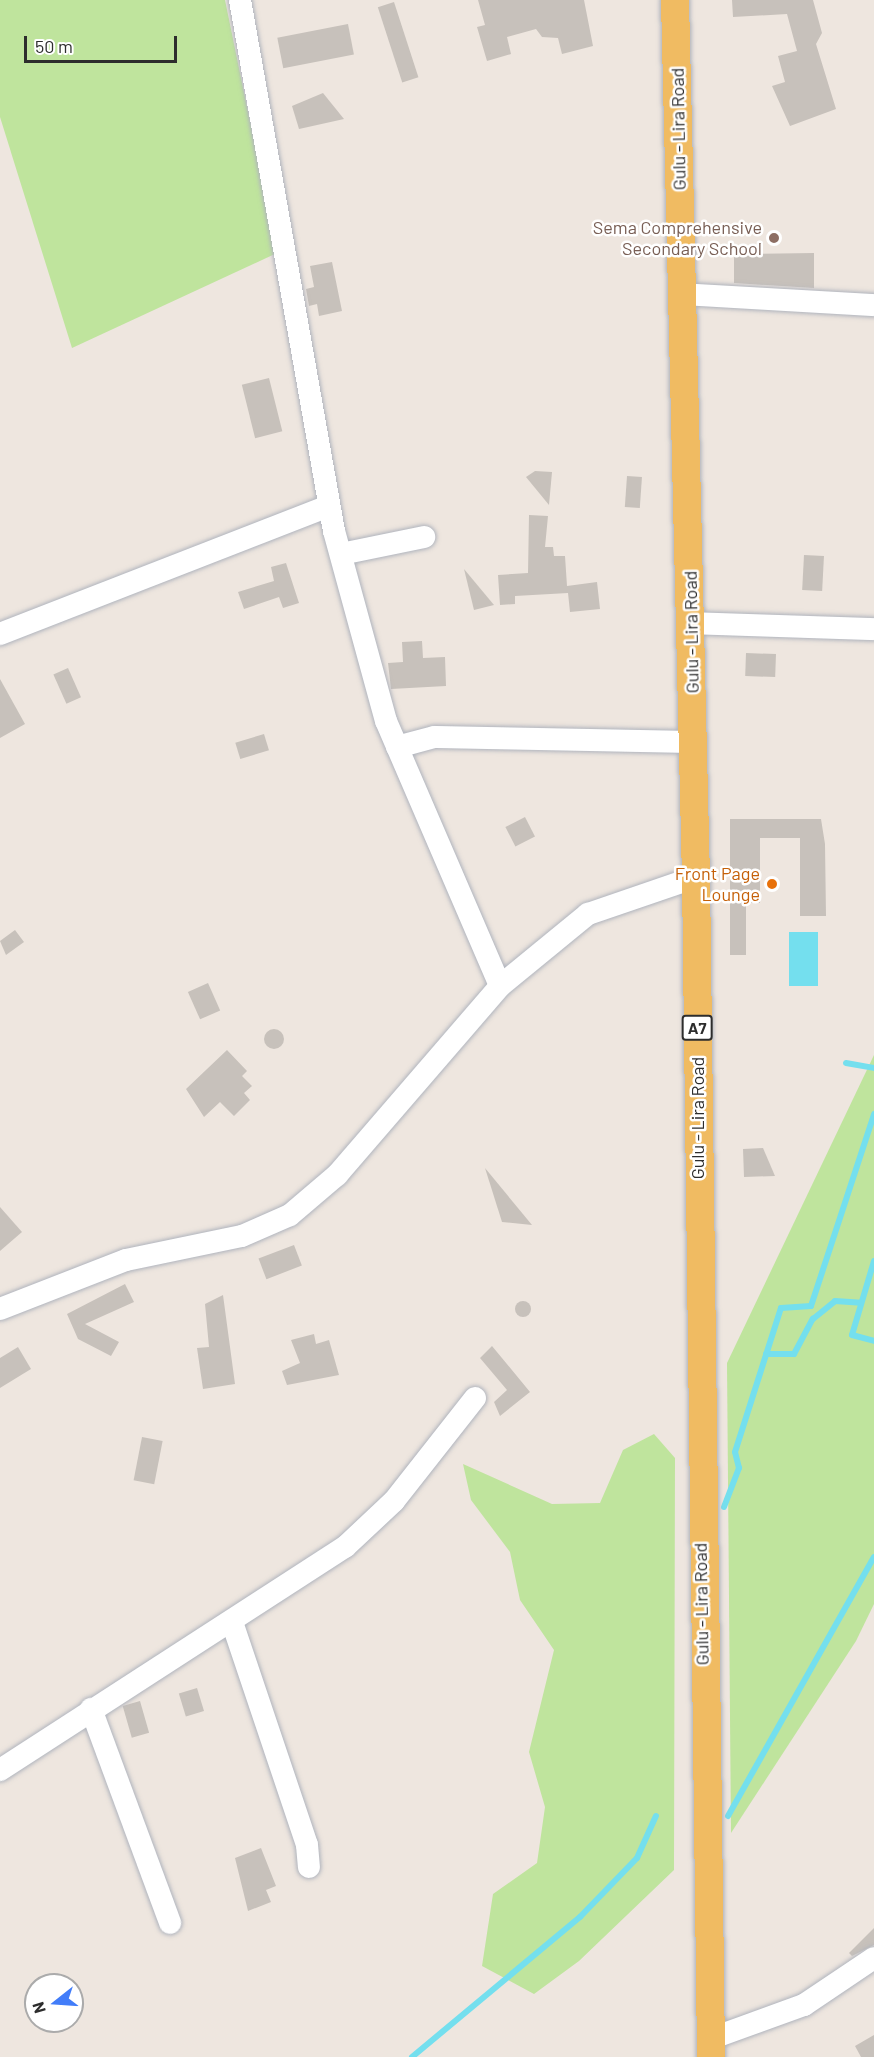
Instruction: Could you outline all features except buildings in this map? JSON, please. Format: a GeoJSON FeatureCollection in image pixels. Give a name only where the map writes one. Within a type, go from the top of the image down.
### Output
{"type":"FeatureCollection","features":[{"type":"Feature","properties":{"kind":"main road","name":"Gulu - Lira Road"},"geometry":{"type":"LineString","coordinates":[[675,0],[696,877],[710,2048]]}},
{"type":"Feature","properties":{"kind":"street"},"geometry":{"type":"LineString","coordinates":[[240,0],[264,147],[305,343],[328,506],[397,747],[500,986]]}},
{"type":"Feature","properties":{"kind":"street"},"geometry":{"type":"LineString","coordinates":[[681,294],[874,305]]}},
{"type":"Feature","properties":{"kind":"street"},"geometry":{"type":"LineString","coordinates":[[0,634],[328,506]]}},
{"type":"Feature","properties":{"kind":"street"},"geometry":{"type":"LineString","coordinates":[[341,554],[424,537]]}},
{"type":"Feature","properties":{"kind":"street"},"geometry":{"type":"LineString","coordinates":[[691,623],[874,629]]}},
{"type":"Feature","properties":{"kind":"street"},"geometry":{"type":"LineString","coordinates":[[397,747],[435,737],[693,742]]}},
{"type":"Feature","properties":{"kind":"street"},"geometry":{"type":"LineString","coordinates":[[0,1309],[126,1260],[232,1239],[290,1215],[337,1175],[500,986],[588,914],[696,877]]}},
{"type":"Feature","properties":{"kind":"street"},"geometry":{"type":"LineString","coordinates":[[0,1770],[91,1709],[232,1622],[345,1547],[394,1501],[475,1398]]}},
{"type":"Feature","properties":{"kind":"street"},"geometry":{"type":"LineString","coordinates":[[232,1622],[307,1845],[309,1868]]}},
{"type":"Feature","properties":{"kind":"street"},"geometry":{"type":"LineString","coordinates":[[91,1709],[170,1923]]}},
{"type":"Feature","properties":{"kind":"street"},"geometry":{"type":"LineString","coordinates":[[710,2048],[804,2005],[874,1958]]}},
{"type":"Feature","properties":{"kind":"green space"},"geometry":{"type":"Polygon","coordinates":[[[0,0],[225,0],[277,253],[72,348],[0,117],[0,0]]]}},
{"type":"Feature","properties":{"kind":"green space"},"geometry":{"type":"Polygon","coordinates":[[[874,1055],[874,1604],[856,1641],[731,1833],[727,1363],[874,1055]]]}},
{"type":"Feature","properties":{"kind":"green space"},"geometry":{"type":"Polygon","coordinates":[[[654,1434],[675,1458],[674,1870],[579,1961],[534,1994],[482,1966],[493,1894],[537,1863],[545,1807],[529,1752],[554,1650],[520,1600],[510,1552],[471,1500],[463,1464],[552,1504],[600,1503],[623,1450],[654,1434]]]}},
{"type":"Feature","properties":{"kind":"water"},"geometry":{"type":"Polygon","coordinates":[[[789,932],[818,932],[818,986],[789,986],[789,932]]]}},
{"type":"Feature","properties":{"kind":"waterway"},"geometry":{"type":"LineString","coordinates":[[846,1063],[874,1068]]}},
{"type":"Feature","properties":{"kind":"waterway"},"geometry":{"type":"LineString","coordinates":[[724,1507],[739,1468],[735,1452],[781,1308],[811,1306],[874,1114]]}},
{"type":"Feature","properties":{"kind":"waterway"},"geometry":{"type":"LineString","coordinates":[[874,1261],[852,1335],[874,1341]]}},
{"type":"Feature","properties":{"kind":"waterway"},"geometry":{"type":"LineString","coordinates":[[766,1354],[794,1354],[813,1319],[835,1301],[861,1303]]}},
{"type":"Feature","properties":{"kind":"waterway"},"geometry":{"type":"LineString","coordinates":[[728,1816],[874,1557]]}},
{"type":"Feature","properties":{"kind":"waterway"},"geometry":{"type":"LineString","coordinates":[[412,2057],[580,1917],[637,1858],[656,1816]]}},
{"type":"Feature","properties":{"kind":"place","name":"Sema Comprehensive Secondary School"},"geometry":{"type":"Point","coordinates":[774,238]}},
{"type":"Feature","properties":{"kind":"place","name":"Front Page Lounge"},"geometry":{"type":"Point","coordinates":[772,884]}}]}
